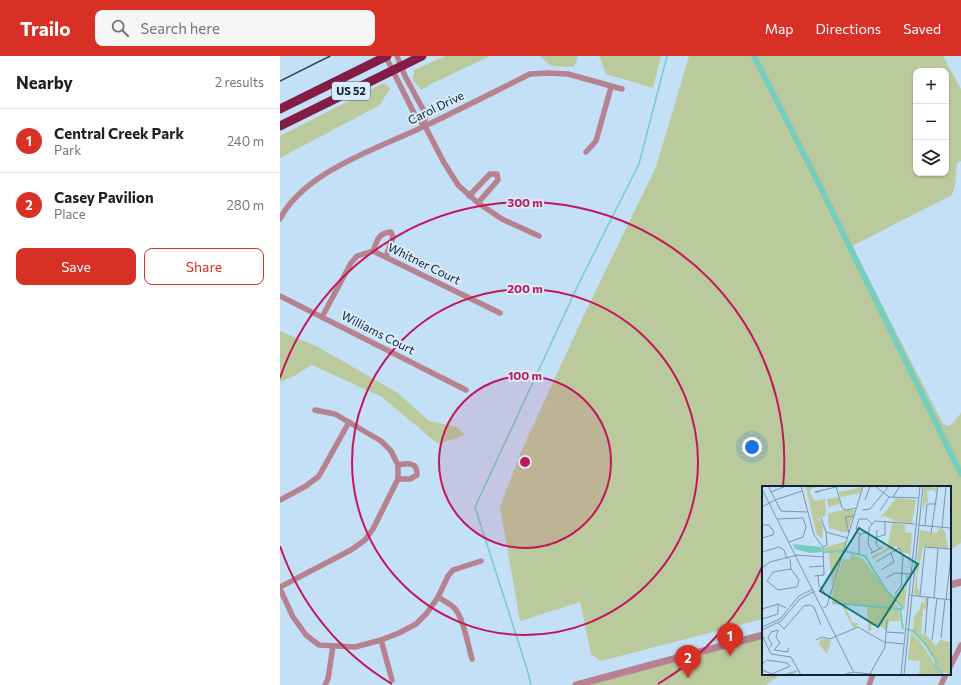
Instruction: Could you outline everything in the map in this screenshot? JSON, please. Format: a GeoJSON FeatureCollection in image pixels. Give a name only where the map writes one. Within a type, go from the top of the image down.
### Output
{"type":"FeatureCollection","features":[{"type":"Feature","properties":{"kind":"highway","name":"US 52"},"geometry":{"type":"LineString","coordinates":[[280,109],[387,56]]}},
{"type":"Feature","properties":{"kind":"highway","name":"US 52"},"geometry":{"type":"LineString","coordinates":[[280,126],[422,56]]}},
{"type":"Feature","properties":{"kind":"street"},"geometry":{"type":"LineString","coordinates":[[387,56],[392,71],[416,117],[425,126],[443,162],[458,185],[478,203],[502,219],[539,236]]}},
{"type":"Feature","properties":{"kind":"street"},"geometry":{"type":"LineString","coordinates":[[397,56],[424,113],[425,126]]}},
{"type":"Feature","properties":{"kind":"street","name":"Carol Drive"},"geometry":{"type":"LineString","coordinates":[[280,219],[286,208],[310,184],[351,160],[425,126],[530,74],[568,74],[622,89]]}},
{"type":"Feature","properties":{"kind":"street"},"geometry":{"type":"LineString","coordinates":[[586,152],[596,141],[611,87]]}},
{"type":"Feature","properties":{"kind":"street"},"geometry":{"type":"LineString","coordinates":[[469,196],[490,174],[497,174],[498,180],[478,203]]}},
{"type":"Feature","properties":{"kind":"street"},"geometry":{"type":"LineString","coordinates":[[373,251],[379,236],[384,232],[391,232],[393,237],[386,257]]}},
{"type":"Feature","properties":{"kind":"street","name":"Whitner Court"},"geometry":{"type":"LineString","coordinates":[[322,317],[351,263],[357,256],[373,251],[500,313]]}},
{"type":"Feature","properties":{"kind":"street","name":"Williams Court"},"geometry":{"type":"LineString","coordinates":[[280,296],[466,390]]}},
{"type":"Feature","properties":{"kind":"street"},"geometry":{"type":"LineString","coordinates":[[315,410],[335,414],[381,441],[391,451],[398,465],[398,479],[373,529],[365,540],[351,550],[280,588],[293,617],[306,635],[319,645],[355,647],[381,640],[399,633],[416,624],[427,613],[453,570],[460,566],[481,561]]}},
{"type":"Feature","properties":{"kind":"street"},"geometry":{"type":"LineString","coordinates":[[280,500],[306,486],[319,476],[348,422]]}},
{"type":"Feature","properties":{"kind":"street"},"geometry":{"type":"LineString","coordinates":[[398,465],[410,463],[415,466],[417,471],[417,475],[410,479],[398,479]]}},
{"type":"Feature","properties":{"kind":"street"},"geometry":{"type":"LineString","coordinates":[[951,585],[961,582]]}},
{"type":"Feature","properties":{"kind":"street"},"geometry":{"type":"LineString","coordinates":[[438,597],[450,604],[456,610],[460,618],[472,659]]}},
{"type":"Feature","properties":{"kind":"street"},"geometry":{"type":"LineString","coordinates":[[576,685],[762,635]]}},
{"type":"Feature","properties":{"kind":"street"},"geometry":{"type":"LineString","coordinates":[[381,640],[392,680]]}},
{"type":"Feature","properties":{"kind":"street"},"geometry":{"type":"LineString","coordinates":[[951,665],[961,645]]}},
{"type":"Feature","properties":{"kind":"street"},"geometry":{"type":"LineString","coordinates":[[325,685],[328,679],[333,646]]}},
{"type":"Feature","properties":{"kind":"street"},"geometry":{"type":"LineString","coordinates":[[869,685],[873,675]]}},
{"type":"Feature","properties":{"kind":"street"},"geometry":{"type":"LineString","coordinates":[[941,685],[946,675]]}},
{"type":"Feature","properties":{"kind":"green space"},"geometry":{"type":"Polygon","coordinates":[[[446,56],[490,56],[421,90],[413,80],[414,70],[446,56]]]}},
{"type":"Feature","properties":{"kind":"green space"},"geometry":{"type":"Polygon","coordinates":[[[540,56],[578,56],[574,67],[551,66],[540,56]]]}},
{"type":"Feature","properties":{"kind":"green space"},"geometry":{"type":"Polygon","coordinates":[[[599,56],[661,56],[653,88],[606,74],[599,56]]]}},
{"type":"Feature","properties":{"kind":"green space"},"geometry":{"type":"Polygon","coordinates":[[[689,56],[943,56],[961,89],[961,161],[957,163],[955,185],[952,195],[852,246],[943,424],[950,426],[961,413],[961,543],[951,549],[951,486],[762,486],[762,619],[601,661],[591,654],[580,602],[520,621],[500,507],[521,452],[584,315],[656,167],[689,56]]]}},
{"type":"Feature","properties":{"kind":"green space"},"geometry":{"type":"Polygon","coordinates":[[[384,83],[390,88],[380,105],[280,158],[280,136],[384,83]]]}},
{"type":"Feature","properties":{"kind":"green space"},"geometry":{"type":"Polygon","coordinates":[[[280,331],[318,347],[398,393],[429,421],[457,427],[465,435],[438,444],[382,397],[312,365],[294,376],[280,382],[280,331]]]}},
{"type":"Feature","properties":{"kind":"green space"},"geometry":{"type":"Polygon","coordinates":[[[762,638],[762,675],[780,675],[766,685],[589,685],[762,638]]]}},
{"type":"Feature","properties":{"kind":"waterway"},"geometry":{"type":"LineString","coordinates":[[531,685],[475,507],[580,281],[639,164],[667,56]]}},
{"type":"Feature","properties":{"kind":"waterway"},"geometry":{"type":"LineString","coordinates":[[754,56],[817,180],[961,474]]}},
{"type":"Feature","properties":{"kind":"railway"},"geometry":{"type":"LineString","coordinates":[[280,81],[330,56]]}},
{"type":"Feature","properties":{"kind":"place","name":"Central Creek Park"},"geometry":{"type":"Point","coordinates":[730,656]}},
{"type":"Feature","properties":{"kind":"place","name":"Casey Pavilion"},"geometry":{"type":"Point","coordinates":[688,678]}}]}
